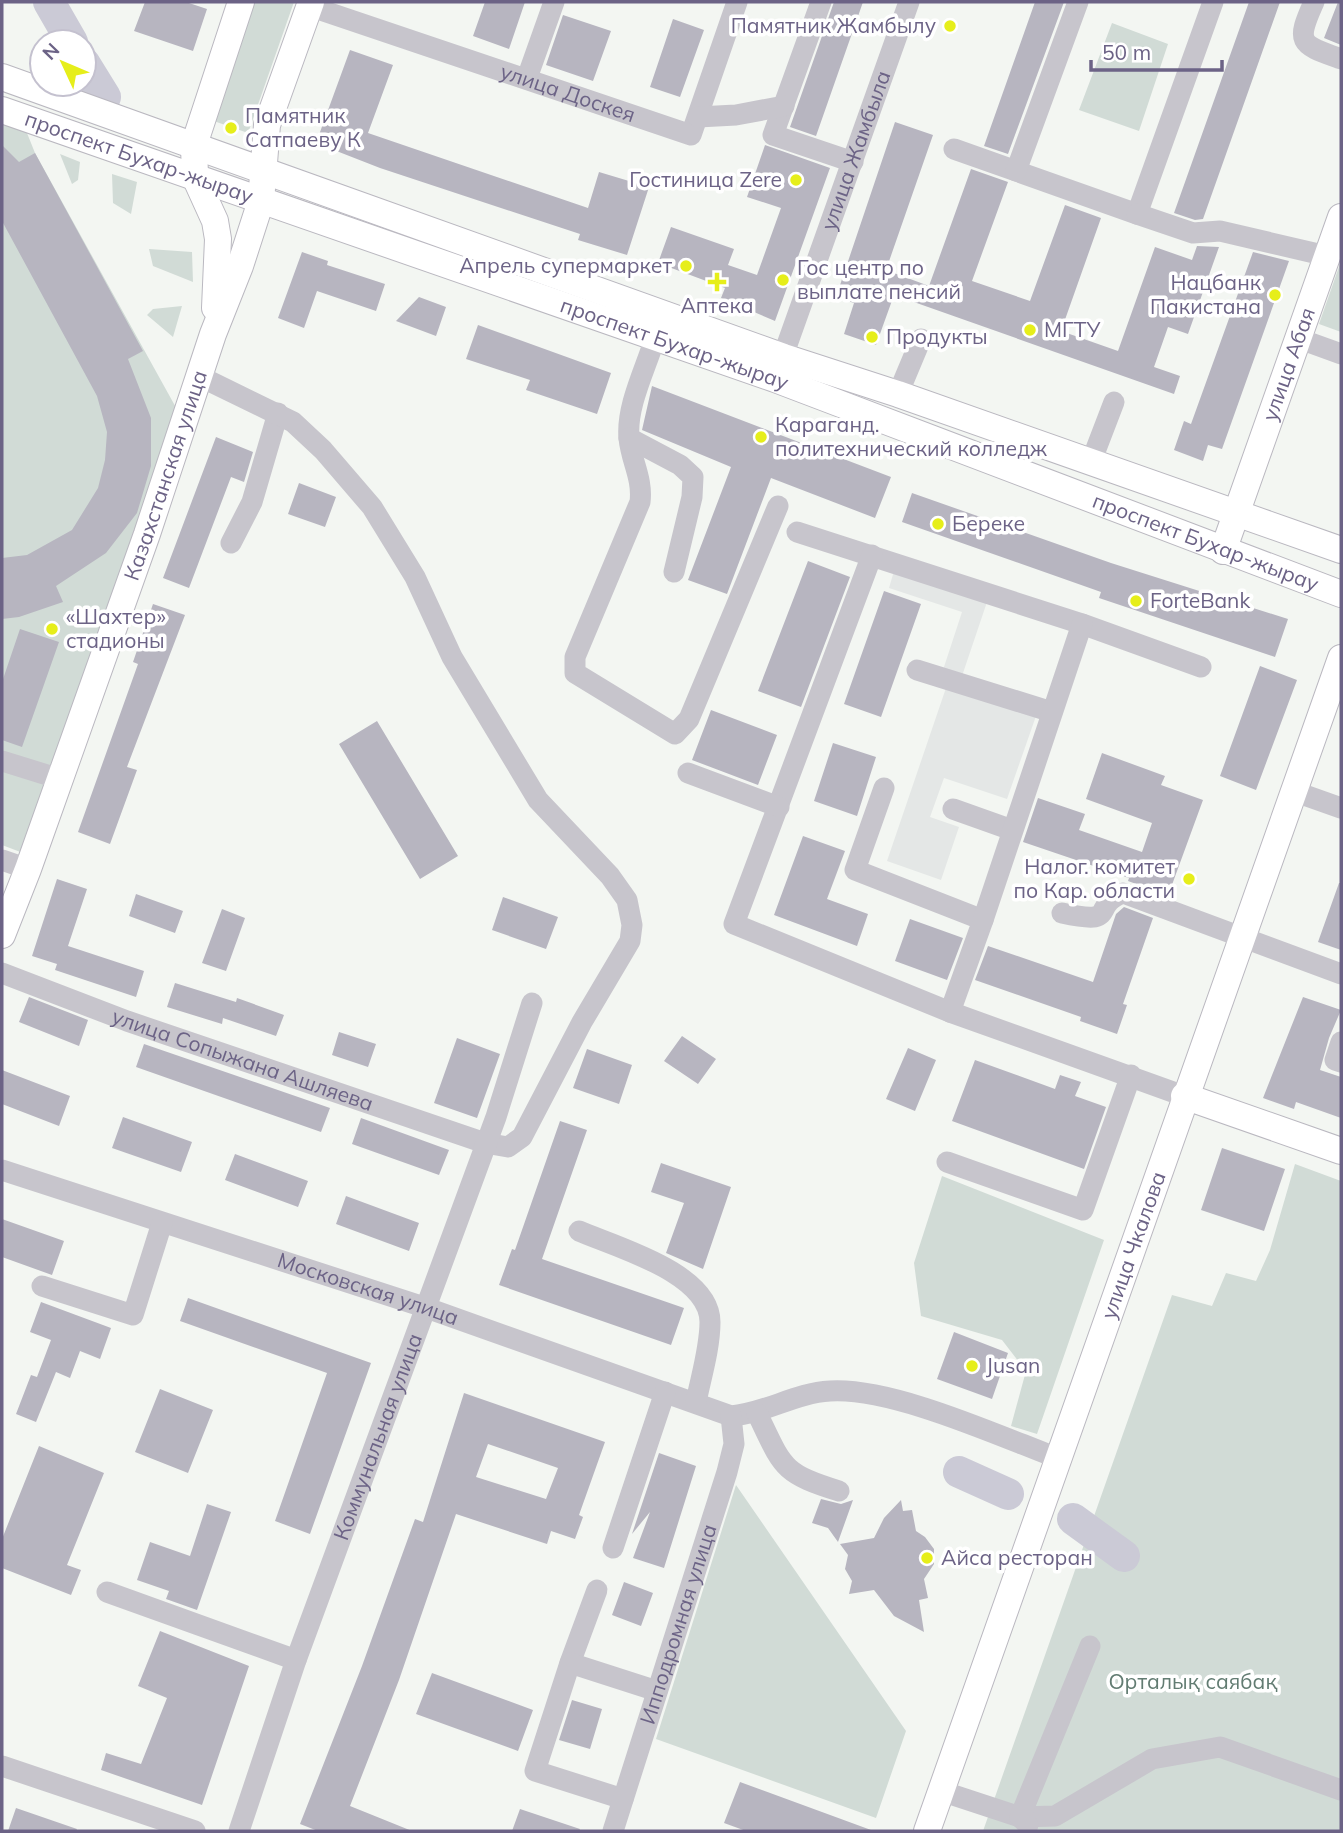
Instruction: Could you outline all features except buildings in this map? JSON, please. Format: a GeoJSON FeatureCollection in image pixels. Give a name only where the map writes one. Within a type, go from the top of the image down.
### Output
{"type":"FeatureCollection","features":[{"type":"Feature","properties":{"kind":"main road"},"geometry":{"type":"LineString","coordinates":[[213,334],[218,239],[215,220],[195,177],[194,145],[242,2]]}},
{"type":"Feature","properties":{"kind":"main road","name":"Казахстанская улица"},"geometry":{"type":"LineString","coordinates":[[2,935],[60,779],[261,201],[267,125],[310,4]]}},
{"type":"Feature","properties":{"kind":"main road","name":"проспект Бухар-жырау"},"geometry":{"type":"LineString","coordinates":[[2,77],[265,170],[779,368],[1223,551],[1341,594]]}},
{"type":"Feature","properties":{"kind":"main road","name":"проспект Бухар-жырау"},"geometry":{"type":"LineString","coordinates":[[2,110],[655,338],[898,394],[1341,550]]}},
{"type":"Feature","properties":{"kind":"main road","name":"улица Абая"},"geometry":{"type":"LineString","coordinates":[[1223,551],[1341,217]]}},
{"type":"Feature","properties":{"kind":"main road","name":"улица Чкалова"},"geometry":{"type":"LineString","coordinates":[[927,1831],[1060,1459],[1184,1096],[1341,658]]}},
{"type":"Feature","properties":{"kind":"main road"},"geometry":{"type":"LineString","coordinates":[[1184,1096],[1341,1151]]}},
{"type":"Feature","properties":{"kind":"street"},"geometry":{"type":"LineString","coordinates":[[527,78],[554,2]]}},
{"type":"Feature","properties":{"kind":"street"},"geometry":{"type":"LineString","coordinates":[[737,2],[698,117],[736,115],[784,106]]}},
{"type":"Feature","properties":{"kind":"street"},"geometry":{"type":"LineString","coordinates":[[821,2],[774,135],[853,162]]}},
{"type":"Feature","properties":{"kind":"street","name":"улица Жамбыла"},"geometry":{"type":"LineString","coordinates":[[779,368],[909,2]]}},
{"type":"Feature","properties":{"kind":"street"},"geometry":{"type":"LineString","coordinates":[[1016,171],[1078,2]]}},
{"type":"Feature","properties":{"kind":"street"},"geometry":{"type":"LineString","coordinates":[[1138,214],[1213,2]]}},
{"type":"Feature","properties":{"kind":"street"},"geometry":{"type":"LineString","coordinates":[[1314,2],[1301,30],[1302,39],[1308,46],[1341,59]]}},
{"type":"Feature","properties":{"kind":"street","name":"улица Доскея"},"geometry":{"type":"LineString","coordinates":[[310,4],[691,135],[698,117]]}},
{"type":"Feature","properties":{"kind":"street"},"geometry":{"type":"LineString","coordinates":[[954,149],[1193,233],[1220,231],[1327,257]]}},
{"type":"Feature","properties":{"kind":"street"},"geometry":{"type":"LineString","coordinates":[[655,338],[629,419],[629,438],[642,485],[640,502],[575,657],[575,673],[675,734],[689,719],[778,506]]}},
{"type":"Feature","properties":{"kind":"street"},"geometry":{"type":"LineString","coordinates":[[1297,338],[1341,354]]}},
{"type":"Feature","properties":{"kind":"street"},"geometry":{"type":"LineString","coordinates":[[898,394],[921,339]]}},
{"type":"Feature","properties":{"kind":"street"},"geometry":{"type":"LineString","coordinates":[[201,377],[293,422],[323,450],[372,507],[415,577],[452,657],[538,800],[610,876],[627,900],[632,925],[626,950],[582,1022],[522,1137],[508,1147],[485,1143]]}},
{"type":"Feature","properties":{"kind":"street"},"geometry":{"type":"LineString","coordinates":[[1091,462],[1114,402]]}},
{"type":"Feature","properties":{"kind":"street"},"geometry":{"type":"LineString","coordinates":[[231,543],[252,502],[278,413]]}},
{"type":"Feature","properties":{"kind":"street"},"geometry":{"type":"LineString","coordinates":[[629,438],[680,465],[693,477],[692,497],[674,572]]}},
{"type":"Feature","properties":{"kind":"street"},"geometry":{"type":"LineString","coordinates":[[797,532],[1082,624],[1201,667]]}},
{"type":"Feature","properties":{"kind":"street"},"geometry":{"type":"LineString","coordinates":[[872,555],[734,924],[950,1012],[1184,1096]]}},
{"type":"Feature","properties":{"kind":"street"},"geometry":{"type":"LineString","coordinates":[[950,1012],[1082,624]]}},
{"type":"Feature","properties":{"kind":"street"},"geometry":{"type":"LineString","coordinates":[[917,670],[1052,712]]}},
{"type":"Feature","properties":{"kind":"street"},"geometry":{"type":"LineString","coordinates":[[2,761],[60,779]]}},
{"type":"Feature","properties":{"kind":"street"},"geometry":{"type":"LineString","coordinates":[[688,773],[779,807]]}},
{"type":"Feature","properties":{"kind":"street"},"geometry":{"type":"LineString","coordinates":[[884,788],[855,870],[983,920]]}},
{"type":"Feature","properties":{"kind":"street"},"geometry":{"type":"LineString","coordinates":[[1293,792],[1341,808]]}},
{"type":"Feature","properties":{"kind":"street"},"geometry":{"type":"LineString","coordinates":[[953,809],[1012,830]]}},
{"type":"Feature","properties":{"kind":"street"},"geometry":{"type":"LineString","coordinates":[[2,860],[28,869]]}},
{"type":"Feature","properties":{"kind":"street"},"geometry":{"type":"LineString","coordinates":[[1062,913],[1092,920],[1100,917],[1115,896],[1123,893],[1341,974]]}},
{"type":"Feature","properties":{"kind":"street","name":"улица Сопыжана Ашляева"},"geometry":{"type":"LineString","coordinates":[[2,973],[127,1021],[485,1143]]}},
{"type":"Feature","properties":{"kind":"street","name":"Коммунальная улица"},"geometry":{"type":"LineString","coordinates":[[239,1831],[296,1660],[496,1117],[532,1003]]}},
{"type":"Feature","properties":{"kind":"street"},"geometry":{"type":"LineString","coordinates":[[1341,1042],[1335,1060],[1341,1062]]}},
{"type":"Feature","properties":{"kind":"street"},"geometry":{"type":"LineString","coordinates":[[947,1162],[1083,1210],[1131,1075]]}},
{"type":"Feature","properties":{"kind":"street","name":"Московская улица"},"geometry":{"type":"LineString","coordinates":[[2,1170],[424,1307],[732,1416]]}},
{"type":"Feature","properties":{"kind":"street"},"geometry":{"type":"LineString","coordinates":[[42,1286],[133,1315],[162,1223]]}},
{"type":"Feature","properties":{"kind":"street"},"geometry":{"type":"LineString","coordinates":[[579,1231],[678,1273],[698,1293],[710,1320],[696,1402]]}},
{"type":"Feature","properties":{"kind":"street"},"geometry":{"type":"LineString","coordinates":[[732,1416],[757,1413],[782,1401],[827,1391],[865,1391],[1060,1459]]}},
{"type":"Feature","properties":{"kind":"street"},"geometry":{"type":"LineString","coordinates":[[613,1548],[665,1392]]}},
{"type":"Feature","properties":{"kind":"street"},"geometry":{"type":"LineString","coordinates":[[757,1413],[780,1461],[801,1479],[839,1492]]}},
{"type":"Feature","properties":{"kind":"street","name":"Ипподромная улица"},"geometry":{"type":"LineString","coordinates":[[613,1831],[727,1472],[734,1444],[732,1416]]}},
{"type":"Feature","properties":{"kind":"street"},"geometry":{"type":"LineString","coordinates":[[597,1590],[535,1771],[623,1799]]}},
{"type":"Feature","properties":{"kind":"street"},"geometry":{"type":"LineString","coordinates":[[107,1592],[296,1660]]}},
{"type":"Feature","properties":{"kind":"street"},"geometry":{"type":"LineString","coordinates":[[1028,1824],[1090,1646]]}},
{"type":"Feature","properties":{"kind":"street"},"geometry":{"type":"LineString","coordinates":[[570,1663],[657,1691]]}},
{"type":"Feature","properties":{"kind":"street"},"geometry":{"type":"LineString","coordinates":[[941,1791],[1028,1824],[1055,1816],[1152,1759],[1220,1747],[1341,1790]]}},
{"type":"Feature","properties":{"kind":"street"},"geometry":{"type":"LineString","coordinates":[[2,1766],[195,1831]]}},
{"type":"Feature","properties":{"kind":"shaded area"},"geometry":{"type":"Polygon","coordinates":[[[894,571],[987,602],[962,676],[943,670],[962,612],[889,588],[894,571]]]}},
{"type":"Feature","properties":{"kind":"shaded area"},"geometry":{"type":"Polygon","coordinates":[[[947,685],[1036,716],[1007,799],[944,778],[930,817],[959,827],[941,880],[887,861],[947,685]]]}},
{"type":"Feature","properties":{"kind":"green space"},"geometry":{"type":"Polygon","coordinates":[[[249,2],[294,2],[248,133],[208,119],[249,2]]]}},
{"type":"Feature","properties":{"kind":"green space"},"geometry":{"type":"Polygon","coordinates":[[[1112,23],[1168,44],[1139,131],[1079,110],[1112,23]]]}},
{"type":"Feature","properties":{"kind":"green space","name":"«Шахтер» стадионы"},"geometry":{"type":"Polygon","coordinates":[[[2,120],[25,128],[35,153],[179,413],[23,853],[2,845],[2,120]]]}},
{"type":"Feature","properties":{"kind":"green space"},"geometry":{"type":"Polygon","coordinates":[[[60,154],[80,162],[78,180],[72,184],[60,154]]]}},
{"type":"Feature","properties":{"kind":"green space"},"geometry":{"type":"Polygon","coordinates":[[[112,174],[137,182],[131,214],[113,203],[112,174]]]}},
{"type":"Feature","properties":{"kind":"green space"},"geometry":{"type":"Polygon","coordinates":[[[149,249],[192,252],[193,282],[153,266],[149,249]]]}},
{"type":"Feature","properties":{"kind":"green space"},"geometry":{"type":"Polygon","coordinates":[[[1341,261],[1341,332],[1319,324],[1341,261]]]}},
{"type":"Feature","properties":{"kind":"green space"},"geometry":{"type":"Polygon","coordinates":[[[182,306],[173,337],[147,315],[153,309],[182,306]]]}},
{"type":"Feature","properties":{"kind":"green space","name":"Орталық саябақ"},"geometry":{"type":"Polygon","coordinates":[[[1295,1164],[1341,1181],[1341,1831],[983,1831],[1172,1295],[1212,1306],[1226,1273],[1256,1281],[1270,1250],[1295,1164]]]}},
{"type":"Feature","properties":{"kind":"green space"},"geometry":{"type":"Polygon","coordinates":[[[942,1176],[1104,1240],[1037,1434],[1011,1426],[1026,1371],[1002,1340],[921,1316],[914,1263],[942,1176]]]}},
{"type":"Feature","properties":{"kind":"green space"},"geometry":{"type":"Polygon","coordinates":[[[736,1485],[906,1731],[876,1818],[656,1739],[736,1485]]]}},
{"type":"Feature","properties":{"kind":"waterway"},"geometry":{"type":"LineString","coordinates":[[49,2],[64,28]]}},
{"type":"Feature","properties":{"kind":"waterway"},"geometry":{"type":"LineString","coordinates":[[98,86],[105,97]]}},
{"type":"Feature","properties":{"kind":"waterway"},"geometry":{"type":"LineString","coordinates":[[959,1472],[1008,1494]]}},
{"type":"Feature","properties":{"kind":"waterway"},"geometry":{"type":"LineString","coordinates":[[1073,1519],[1124,1556]]}},
{"type":"Feature","properties":{"kind":"place","name":"Памятник Жамбылу"},"geometry":{"type":"Point","coordinates":[950,26]}},
{"type":"Feature","properties":{"kind":"place","name":"Памятник Сатпаеву К"},"geometry":{"type":"Point","coordinates":[231,128]}},
{"type":"Feature","properties":{"kind":"place","name":"Гостиница Zere"},"geometry":{"type":"Point","coordinates":[796,180]}},
{"type":"Feature","properties":{"kind":"place","name":"Апрель супермаркет"},"geometry":{"type":"Point","coordinates":[686,266]}},
{"type":"Feature","properties":{"kind":"place","name":"Гос центр по выплате пенсий"},"geometry":{"type":"Point","coordinates":[783,280]}},
{"type":"Feature","properties":{"kind":"place","name":"Аптека"},"geometry":{"type":"Point","coordinates":[717,282]}},
{"type":"Feature","properties":{"kind":"place","name":"Нацбанк Пакистана"},"geometry":{"type":"Point","coordinates":[1275,295]}},
{"type":"Feature","properties":{"kind":"place","name":"МГТУ"},"geometry":{"type":"Point","coordinates":[1030,330]}},
{"type":"Feature","properties":{"kind":"place","name":"Продукты"},"geometry":{"type":"Point","coordinates":[872,337]}},
{"type":"Feature","properties":{"kind":"place","name":"Караганд. политехнический колледж"},"geometry":{"type":"Point","coordinates":[761,437]}},
{"type":"Feature","properties":{"kind":"place","name":"Береке"},"geometry":{"type":"Point","coordinates":[938,524]}},
{"type":"Feature","properties":{"kind":"place","name":"ForteBank"},"geometry":{"type":"Point","coordinates":[1136,601]}},
{"type":"Feature","properties":{"kind":"place","name":"«Шахтер» стадионы"},"geometry":{"type":"Point","coordinates":[52,629]}},
{"type":"Feature","properties":{"kind":"place","name":"Налог. комитет по Кар. области"},"geometry":{"type":"Point","coordinates":[1189,879]}},
{"type":"Feature","properties":{"kind":"place","name":"Jusan"},"geometry":{"type":"Point","coordinates":[972,1366]}},
{"type":"Feature","properties":{"kind":"place","name":"Айса ресторан"},"geometry":{"type":"Point","coordinates":[927,1558]}}]}
